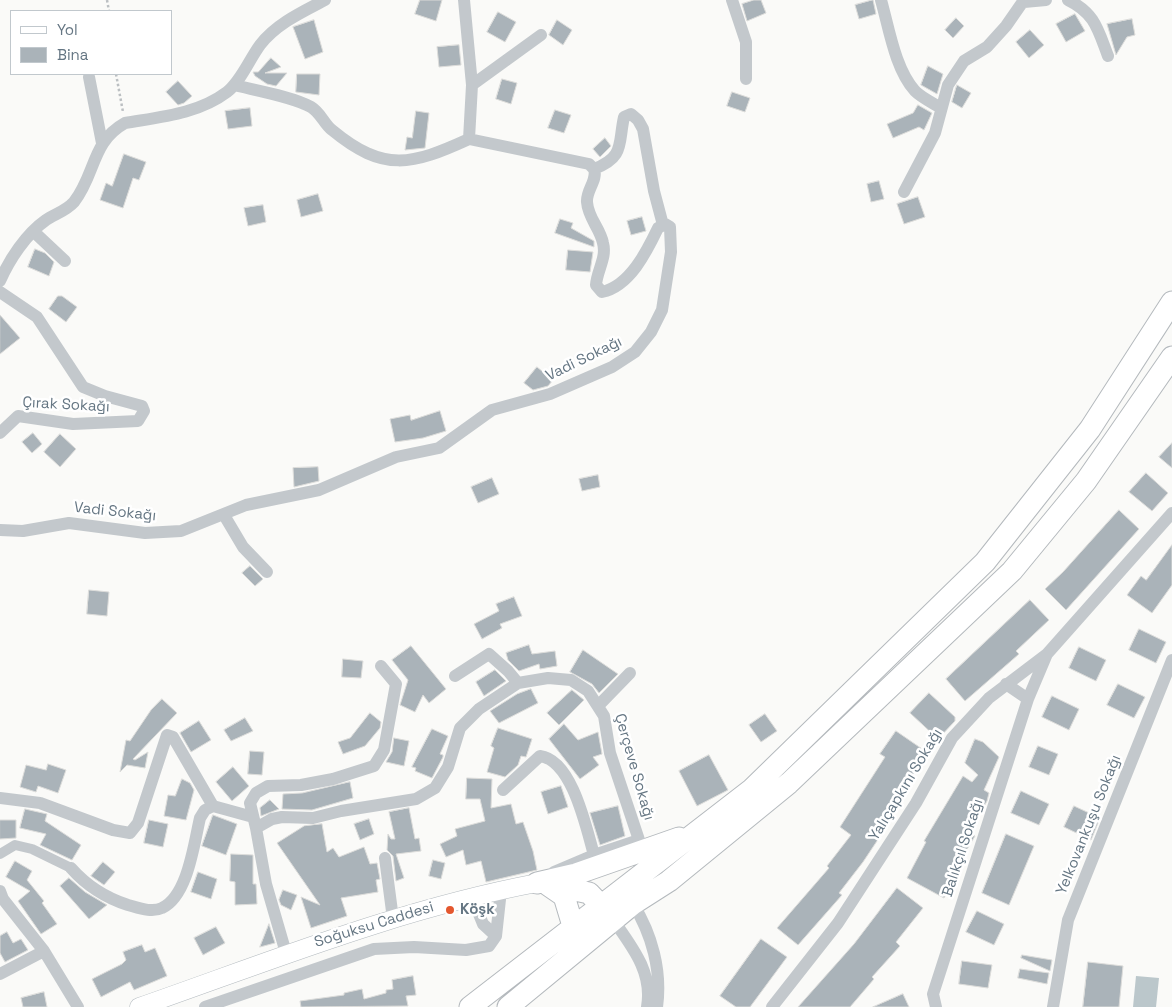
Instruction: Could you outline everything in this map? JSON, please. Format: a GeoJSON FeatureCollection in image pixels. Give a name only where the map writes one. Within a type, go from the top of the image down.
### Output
{"type":"FeatureCollection","features":[{"type":"Feature","properties":{"kind":"highway"},"geometry":{"type":"LineString","coordinates":[[508,1007],[698,832],[778,764],[985,562],[1090,429],[1172,302]]}},
{"type":"Feature","properties":{"kind":"highway"},"geometry":{"type":"LineString","coordinates":[[626,898],[669,881],[789,783],[1012,571],[1086,481],[1172,357]]}},
{"type":"Feature","properties":{"kind":"highway"},"geometry":{"type":"LineString","coordinates":[[639,840],[687,823],[720,815]]}},
{"type":"Feature","properties":{"kind":"highway"},"geometry":{"type":"LineString","coordinates":[[542,884],[698,832]]}},
{"type":"Feature","properties":{"kind":"highway"},"geometry":{"type":"LineString","coordinates":[[576,874],[599,877],[626,898]]}},
{"type":"Feature","properties":{"kind":"highway"},"geometry":{"type":"LineString","coordinates":[[542,884],[589,894],[608,913]]}},
{"type":"Feature","properties":{"kind":"highway"},"geometry":{"type":"LineString","coordinates":[[542,884],[564,896],[573,926]]}},
{"type":"Feature","properties":{"kind":"highway"},"geometry":{"type":"LineString","coordinates":[[470,1007],[573,926],[608,913]]}},
{"type":"Feature","properties":{"kind":"main road","name":"Soğuksu Caddesi"},"geometry":{"type":"LineString","coordinates":[[139,1007],[286,953],[393,919],[501,890],[542,884]]}},
{"type":"Feature","properties":{"kind":"street"},"geometry":{"type":"LineString","coordinates":[[0,281],[7,266],[33,231],[46,220],[68,208],[75,201],[87,180],[102,143],[125,123],[190,111],[212,102],[234,85],[260,44],[284,22],[325,0]]}},
{"type":"Feature","properties":{"kind":"street"},"geometry":{"type":"LineString","coordinates":[[464,0],[472,85],[469,139]]}},
{"type":"Feature","properties":{"kind":"street"},"geometry":{"type":"LineString","coordinates":[[732,0],[746,42],[746,79]]}},
{"type":"Feature","properties":{"kind":"street"},"geometry":{"type":"LineString","coordinates":[[881,0],[892,43],[907,78],[916,91],[941,108]]}},
{"type":"Feature","properties":{"kind":"street"},"geometry":{"type":"LineString","coordinates":[[904,192],[935,133],[948,85],[964,61],[987,47],[1024,1],[1046,0]]}},
{"type":"Feature","properties":{"kind":"street"},"geometry":{"type":"LineString","coordinates":[[1068,0],[1082,6],[1094,20],[1108,56]]}},
{"type":"Feature","properties":{"kind":"street"},"geometry":{"type":"LineString","coordinates":[[472,85],[541,35]]}},
{"type":"Feature","properties":{"kind":"street"},"geometry":{"type":"LineString","coordinates":[[89,77],[102,143]]}},
{"type":"Feature","properties":{"kind":"street"},"geometry":{"type":"LineString","coordinates":[[234,85],[311,107],[322,117],[329,128],[368,155],[402,161],[430,157],[469,139],[588,164],[594,169],[595,176],[588,191],[587,203],[590,217],[603,242],[604,256],[596,282],[598,290],[602,292],[609,290],[631,273],[658,228],[663,224]]}},
{"type":"Feature","properties":{"kind":"street","name":"Vadi Sokağı"},"geometry":{"type":"LineString","coordinates":[[0,530],[23,531],[69,523],[134,532],[166,534],[181,531],[246,505],[319,490],[396,457],[435,450],[492,410],[550,394],[623,361],[645,342],[662,310],[672,234],[670,228],[663,224],[650,175],[643,129],[635,116],[631,114],[624,118],[621,142],[613,159],[594,169]]}},
{"type":"Feature","properties":{"kind":"street"},"geometry":{"type":"LineString","coordinates":[[33,231],[65,261]]}},
{"type":"Feature","properties":{"kind":"street","name":"Çırak Sokağı"},"geometry":{"type":"LineString","coordinates":[[0,292],[37,317],[74,376],[83,386],[106,396],[142,406],[144,411],[138,421],[117,423],[73,424],[18,416],[0,433]]}},
{"type":"Feature","properties":{"kind":"street","name":"Yalıçapkını Sokağı"},"geometry":{"type":"LineString","coordinates":[[772,1007],[838,923],[916,803],[952,738],[989,698],[1047,654],[1172,513]]}},
{"type":"Feature","properties":{"kind":"street"},"geometry":{"type":"LineString","coordinates":[[224,515],[243,547],[267,572]]}},
{"type":"Feature","properties":{"kind":"street"},"geometry":{"type":"LineString","coordinates":[[455,676],[489,654],[518,683]]}},
{"type":"Feature","properties":{"kind":"street","name":"Balıkçıl Sokağı"},"geometry":{"type":"LineString","coordinates":[[936,1007],[933,994],[1028,699],[1047,654]]}},
{"type":"Feature","properties":{"kind":"street","name":"Yelkovankuşu Sokağı"},"geometry":{"type":"LineString","coordinates":[[1053,1007],[1068,920],[1172,660]]}},
{"type":"Feature","properties":{"kind":"street"},"geometry":{"type":"LineString","coordinates":[[286,953],[266,884],[250,803],[256,793],[268,786],[281,784],[301,785],[333,779],[374,766],[384,750],[396,684],[381,666]]}},
{"type":"Feature","properties":{"kind":"street"},"geometry":{"type":"LineString","coordinates":[[598,706],[630,673]]}},
{"type":"Feature","properties":{"kind":"street","name":"Çerçeve Sokağı"},"geometry":{"type":"LineString","coordinates":[[254,822],[282,817],[313,818],[341,811],[416,799],[435,788],[448,767],[460,728],[479,708],[518,683],[548,678],[570,680],[588,691],[604,716],[610,753],[639,840]]}},
{"type":"Feature","properties":{"kind":"street"},"geometry":{"type":"LineString","coordinates":[[1006,684],[1028,699]]}},
{"type":"Feature","properties":{"kind":"street"},"geometry":{"type":"LineString","coordinates":[[0,798],[40,803],[113,830],[130,833],[138,823],[167,735],[173,737],[213,806],[254,822]]}},
{"type":"Feature","properties":{"kind":"street"},"geometry":{"type":"LineString","coordinates":[[503,790],[540,756],[549,757],[557,764],[580,805],[594,855]]}},
{"type":"Feature","properties":{"kind":"street"},"geometry":{"type":"LineString","coordinates":[[0,854],[15,845],[32,849],[71,868],[82,880],[116,901],[146,910],[163,908],[185,881],[200,818],[205,810],[213,806]]}},
{"type":"Feature","properties":{"kind":"street","name":"Soğuksu Caddesi"},"geometry":{"type":"LineString","coordinates":[[542,884],[558,870],[594,855],[639,840]]}},
{"type":"Feature","properties":{"kind":"street"},"geometry":{"type":"LineString","coordinates":[[385,858],[393,919]]}},
{"type":"Feature","properties":{"kind":"street"},"geometry":{"type":"LineString","coordinates":[[205,1007],[374,949],[414,947],[466,950],[489,946],[496,936],[501,890]]}},
{"type":"Feature","properties":{"kind":"street"},"geometry":{"type":"LineString","coordinates":[[0,891],[3,900],[44,951],[78,1007]]}},
{"type":"Feature","properties":{"kind":"street"},"geometry":{"type":"LineString","coordinates":[[472,897],[483,924],[496,936]]}},
{"type":"Feature","properties":{"kind":"street"},"geometry":{"type":"LineString","coordinates":[[626,898],[645,923],[651,940],[657,975],[657,1007]]}},
{"type":"Feature","properties":{"kind":"street"},"geometry":{"type":"LineString","coordinates":[[608,913],[638,955],[646,974],[647,1007]]}},
{"type":"Feature","properties":{"kind":"street"},"geometry":{"type":"LineString","coordinates":[[0,974],[44,951]]}},
{"type":"Feature","properties":{"kind":"path"},"geometry":{"type":"LineString","coordinates":[[116,75],[125,123]]}},
{"type":"Feature","properties":{"kind":"shaded area"},"geometry":{"type":"Polygon","coordinates":[[[1136,976],[1159,978],[1156,1007],[1133,1007],[1136,976]]]}},
{"type":"Feature","properties":{"kind":"building"},"geometry":{"type":"Polygon","coordinates":[[[420,0],[442,0],[436,21],[415,14],[420,0]]]}},
{"type":"Feature","properties":{"kind":"building"},"geometry":{"type":"Polygon","coordinates":[[[761,0],[766,13],[747,21],[742,4],[761,0]]]}},
{"type":"Feature","properties":{"kind":"building"},"geometry":{"type":"Polygon","coordinates":[[[873,0],[876,14],[859,19],[855,5],[873,0]]]}},
{"type":"Feature","properties":{"kind":"building"},"geometry":{"type":"Polygon","coordinates":[[[498,12],[516,22],[505,42],[487,32],[498,12]]]}},
{"type":"Feature","properties":{"kind":"building"},"geometry":{"type":"Polygon","coordinates":[[[1075,14],[1085,31],[1066,42],[1056,24],[1075,14]]]}},
{"type":"Feature","properties":{"kind":"building"},"geometry":{"type":"Polygon","coordinates":[[[956,18],[964,26],[953,38],[945,30],[956,18]]]}},
{"type":"Feature","properties":{"kind":"building"},"geometry":{"type":"Polygon","coordinates":[[[1132,19],[1135,35],[1127,37],[1116,55],[1107,24],[1132,19]]]}},
{"type":"Feature","properties":{"kind":"building"},"geometry":{"type":"Polygon","coordinates":[[[314,20],[323,52],[305,59],[293,27],[314,20]]]}},
{"type":"Feature","properties":{"kind":"building"},"geometry":{"type":"Polygon","coordinates":[[[557,20],[572,30],[563,45],[549,35],[557,20]]]}},
{"type":"Feature","properties":{"kind":"building"},"geometry":{"type":"Polygon","coordinates":[[[1030,30],[1044,45],[1029,58],[1016,42],[1030,30]]]}},
{"type":"Feature","properties":{"kind":"building"},"geometry":{"type":"Polygon","coordinates":[[[459,45],[461,65],[439,67],[437,47],[459,45]]]}},
{"type":"Feature","properties":{"kind":"building"},"geometry":{"type":"Polygon","coordinates":[[[271,58],[281,67],[265,73],[287,73],[276,86],[267,84],[255,76],[253,72],[258,72],[271,58]]]}},
{"type":"Feature","properties":{"kind":"building"},"geometry":{"type":"Polygon","coordinates":[[[928,66],[943,74],[937,94],[921,85],[928,66]]]}},
{"type":"Feature","properties":{"kind":"building"},"geometry":{"type":"Polygon","coordinates":[[[297,74],[320,74],[319,95],[296,92],[297,74]]]}},
{"type":"Feature","properties":{"kind":"building"},"geometry":{"type":"Polygon","coordinates":[[[502,79],[517,83],[511,104],[496,99],[502,79]]]}},
{"type":"Feature","properties":{"kind":"building"},"geometry":{"type":"Polygon","coordinates":[[[178,81],[192,96],[184,103],[178,105],[166,92],[178,81]]]}},
{"type":"Feature","properties":{"kind":"building"},"geometry":{"type":"Polygon","coordinates":[[[957,85],[971,93],[962,108],[952,102],[957,85]]]}},
{"type":"Feature","properties":{"kind":"building"},"geometry":{"type":"Polygon","coordinates":[[[732,92],[750,98],[745,112],[727,106],[732,92]]]}},
{"type":"Feature","properties":{"kind":"building"},"geometry":{"type":"Polygon","coordinates":[[[918,105],[932,113],[924,130],[919,127],[893,138],[887,124],[913,113],[918,105]]]}},
{"type":"Feature","properties":{"kind":"building"},"geometry":{"type":"Polygon","coordinates":[[[250,108],[252,126],[228,129],[225,111],[250,108]]]}},
{"type":"Feature","properties":{"kind":"building"},"geometry":{"type":"Polygon","coordinates":[[[555,110],[571,115],[564,133],[548,128],[555,110]]]}},
{"type":"Feature","properties":{"kind":"building"},"geometry":{"type":"Polygon","coordinates":[[[416,111],[429,113],[425,148],[405,150],[407,137],[412,138],[416,111]]]}},
{"type":"Feature","properties":{"kind":"building"},"geometry":{"type":"Polygon","coordinates":[[[605,138],[611,146],[600,157],[593,149],[605,138]]]}},
{"type":"Feature","properties":{"kind":"building"},"geometry":{"type":"Polygon","coordinates":[[[124,154],[146,162],[139,180],[133,178],[123,208],[100,200],[106,183],[112,186],[124,154]]]}},
{"type":"Feature","properties":{"kind":"building"},"geometry":{"type":"Polygon","coordinates":[[[879,181],[884,199],[871,202],[867,184],[879,181]]]}},
{"type":"Feature","properties":{"kind":"building"},"geometry":{"type":"Polygon","coordinates":[[[318,194],[323,211],[301,217],[297,200],[318,194]]]}},
{"type":"Feature","properties":{"kind":"building"},"geometry":{"type":"Polygon","coordinates":[[[918,197],[925,217],[904,224],[897,204],[918,197]]]}},
{"type":"Feature","properties":{"kind":"building"},"geometry":{"type":"Polygon","coordinates":[[[263,205],[266,222],[248,226],[244,208],[263,205]]]}},
{"type":"Feature","properties":{"kind":"building"},"geometry":{"type":"Polygon","coordinates":[[[642,217],[646,231],[631,235],[627,221],[642,217]]]}},
{"type":"Feature","properties":{"kind":"building"},"geometry":{"type":"Polygon","coordinates":[[[560,219],[573,223],[571,228],[594,241],[594,247],[555,233],[560,219]]]}},
{"type":"Feature","properties":{"kind":"building"},"geometry":{"type":"Polygon","coordinates":[[[35,249],[45,253],[54,262],[49,276],[28,267],[35,249]]]}},
{"type":"Feature","properties":{"kind":"building"},"geometry":{"type":"Polygon","coordinates":[[[568,250],[593,252],[590,272],[566,270],[568,250]]]}},
{"type":"Feature","properties":{"kind":"building"},"geometry":{"type":"Polygon","coordinates":[[[58,296],[62,296],[77,307],[66,322],[49,309],[58,296]]]}},
{"type":"Feature","properties":{"kind":"building"},"geometry":{"type":"Polygon","coordinates":[[[0,315],[20,338],[0,354],[0,315]]]}},
{"type":"Feature","properties":{"kind":"building"},"geometry":{"type":"Polygon","coordinates":[[[537,367],[553,380],[548,386],[533,390],[524,383],[537,367]]]}},
{"type":"Feature","properties":{"kind":"building"},"geometry":{"type":"Polygon","coordinates":[[[440,411],[446,431],[423,438],[395,442],[390,419],[410,415],[411,420],[440,411]]]}},
{"type":"Feature","properties":{"kind":"building"},"geometry":{"type":"Polygon","coordinates":[[[33,433],[42,444],[32,453],[22,442],[33,433]]]}},
{"type":"Feature","properties":{"kind":"building"},"geometry":{"type":"Polygon","coordinates":[[[60,434],[76,449],[60,467],[44,452],[60,434]]]}},
{"type":"Feature","properties":{"kind":"building"},"geometry":{"type":"Polygon","coordinates":[[[1172,443],[1172,468],[1159,457],[1172,443]]]}},
{"type":"Feature","properties":{"kind":"building"},"geometry":{"type":"Polygon","coordinates":[[[318,467],[319,481],[294,487],[293,468],[318,467]]]}},
{"type":"Feature","properties":{"kind":"building"},"geometry":{"type":"Polygon","coordinates":[[[1146,473],[1168,493],[1152,511],[1129,492],[1146,473]]]}},
{"type":"Feature","properties":{"kind":"building"},"geometry":{"type":"Polygon","coordinates":[[[598,475],[600,487],[582,491],[579,479],[598,475]]]}},
{"type":"Feature","properties":{"kind":"building"},"geometry":{"type":"Polygon","coordinates":[[[492,478],[499,494],[478,503],[471,487],[492,478]]]}},
{"type":"Feature","properties":{"kind":"building"},"geometry":{"type":"Polygon","coordinates":[[[1119,510],[1139,529],[1066,610],[1045,589],[1063,572],[1119,510]]]}},
{"type":"Feature","properties":{"kind":"building"},"geometry":{"type":"Polygon","coordinates":[[[1172,545],[1172,585],[1152,613],[1127,595],[1141,576],[1146,580],[1172,545]]]}},
{"type":"Feature","properties":{"kind":"building"},"geometry":{"type":"Polygon","coordinates":[[[250,566],[263,579],[255,586],[242,573],[250,566]]]}},
{"type":"Feature","properties":{"kind":"building"},"geometry":{"type":"Polygon","coordinates":[[[89,590],[109,592],[107,616],[87,614],[89,590]]]}},
{"type":"Feature","properties":{"kind":"building"},"geometry":{"type":"Polygon","coordinates":[[[514,597],[522,616],[500,624],[502,628],[482,639],[474,624],[499,611],[496,604],[514,597]]]}},
{"type":"Feature","properties":{"kind":"building"},"geometry":{"type":"Polygon","coordinates":[[[1030,600],[1049,620],[1016,651],[1019,654],[965,701],[946,679],[1030,600]]]}},
{"type":"Feature","properties":{"kind":"building"},"geometry":{"type":"Polygon","coordinates":[[[1139,629],[1166,642],[1156,663],[1129,650],[1139,629]]]}},
{"type":"Feature","properties":{"kind":"building"},"geometry":{"type":"Polygon","coordinates":[[[529,645],[532,654],[555,651],[557,666],[540,669],[539,664],[519,671],[508,660],[506,653],[529,645]]]}},
{"type":"Feature","properties":{"kind":"building"},"geometry":{"type":"Polygon","coordinates":[[[411,646],[446,689],[429,703],[423,695],[415,712],[400,705],[408,680],[392,660],[411,646]]]}},
{"type":"Feature","properties":{"kind":"building"},"geometry":{"type":"Polygon","coordinates":[[[1079,647],[1106,660],[1096,681],[1069,668],[1079,647]]]}},
{"type":"Feature","properties":{"kind":"building"},"geometry":{"type":"Polygon","coordinates":[[[583,650],[618,674],[599,693],[592,684],[570,672],[583,650]]]}},
{"type":"Feature","properties":{"kind":"building"},"geometry":{"type":"Polygon","coordinates":[[[343,659],[363,661],[361,678],[342,677],[343,659]]]}},
{"type":"Feature","properties":{"kind":"building"},"geometry":{"type":"Polygon","coordinates":[[[495,670],[506,681],[484,696],[476,682],[495,670]]]}},
{"type":"Feature","properties":{"kind":"building"},"geometry":{"type":"Polygon","coordinates":[[[1118,684],[1145,697],[1134,718],[1107,705],[1118,684]]]}},
{"type":"Feature","properties":{"kind":"building"},"geometry":{"type":"Polygon","coordinates":[[[531,689],[538,703],[499,723],[490,711],[517,694],[531,689]]]}},
{"type":"Feature","properties":{"kind":"building"},"geometry":{"type":"Polygon","coordinates":[[[572,690],[584,700],[559,725],[547,713],[572,690]]]}},
{"type":"Feature","properties":{"kind":"building"},"geometry":{"type":"Polygon","coordinates":[[[929,693],[955,717],[955,721],[938,739],[910,713],[929,693]]]}},
{"type":"Feature","properties":{"kind":"building"},"geometry":{"type":"Polygon","coordinates":[[[1052,696],[1079,709],[1069,730],[1042,717],[1052,696]]]}},
{"type":"Feature","properties":{"kind":"building"},"geometry":{"type":"Polygon","coordinates":[[[162,699],[177,713],[133,759],[135,760],[148,752],[145,768],[127,765],[120,772],[126,740],[130,741],[151,710],[162,699]]]}},
{"type":"Feature","properties":{"kind":"building"},"geometry":{"type":"Polygon","coordinates":[[[370,713],[381,722],[380,728],[365,746],[343,754],[338,742],[350,738],[370,713]]]}},
{"type":"Feature","properties":{"kind":"building"},"geometry":{"type":"Polygon","coordinates":[[[765,714],[777,731],[761,742],[749,725],[765,714]]]}},
{"type":"Feature","properties":{"kind":"building"},"geometry":{"type":"Polygon","coordinates":[[[245,718],[253,731],[231,741],[224,730],[245,718]]]}},
{"type":"Feature","properties":{"kind":"building"},"geometry":{"type":"Polygon","coordinates":[[[199,721],[211,740],[191,752],[180,733],[199,721]]]}},
{"type":"Feature","properties":{"kind":"building"},"geometry":{"type":"Polygon","coordinates":[[[564,724],[578,740],[598,732],[602,754],[593,757],[599,765],[580,779],[549,739],[564,724]]]}},
{"type":"Feature","properties":{"kind":"building"},"geometry":{"type":"Polygon","coordinates":[[[498,728],[532,739],[526,757],[521,756],[518,765],[505,777],[487,772],[494,748],[491,746],[498,728]]]}},
{"type":"Feature","properties":{"kind":"building"},"geometry":{"type":"Polygon","coordinates":[[[432,729],[448,736],[440,754],[443,757],[432,778],[415,771],[416,768],[412,767],[432,729]]]}},
{"type":"Feature","properties":{"kind":"building"},"geometry":{"type":"Polygon","coordinates":[[[896,731],[928,753],[903,789],[907,792],[885,824],[887,826],[839,893],[842,895],[798,945],[777,928],[829,868],[827,866],[851,835],[840,827],[885,757],[880,754],[896,731]]]}},
{"type":"Feature","properties":{"kind":"building"},"geometry":{"type":"Polygon","coordinates":[[[394,738],[409,741],[404,766],[386,762],[392,752],[394,738]]]}},
{"type":"Feature","properties":{"kind":"building"},"geometry":{"type":"Polygon","coordinates":[[[975,739],[983,742],[999,757],[984,790],[989,793],[987,801],[969,833],[975,836],[954,871],[958,873],[944,898],[907,878],[926,842],[924,841],[963,776],[972,782],[978,775],[965,763],[975,739]]]}},
{"type":"Feature","properties":{"kind":"building"},"geometry":{"type":"Polygon","coordinates":[[[1038,746],[1058,754],[1049,775],[1029,767],[1038,746]]]}},
{"type":"Feature","properties":{"kind":"building"},"geometry":{"type":"Polygon","coordinates":[[[250,751],[264,752],[262,775],[248,774],[250,751]]]}},
{"type":"Feature","properties":{"kind":"building"},"geometry":{"type":"Polygon","coordinates":[[[709,755],[728,790],[697,806],[679,771],[709,755]]]}},
{"type":"Feature","properties":{"kind":"building"},"geometry":{"type":"Polygon","coordinates":[[[48,764],[66,770],[58,793],[38,786],[36,792],[20,787],[26,765],[46,770],[48,764]]]}},
{"type":"Feature","properties":{"kind":"building"},"geometry":{"type":"Polygon","coordinates":[[[233,767],[249,786],[232,801],[216,782],[233,767]]]}},
{"type":"Feature","properties":{"kind":"building"},"geometry":{"type":"Polygon","coordinates":[[[467,778],[492,779],[491,808],[511,804],[516,824],[523,822],[537,870],[486,882],[481,861],[466,865],[463,850],[446,857],[440,844],[457,836],[455,829],[485,821],[480,799],[466,799],[467,778]]]}},
{"type":"Feature","properties":{"kind":"building"},"geometry":{"type":"Polygon","coordinates":[[[182,779],[190,783],[194,790],[186,820],[164,816],[168,795],[175,796],[182,779]]]}},
{"type":"Feature","properties":{"kind":"building"},"geometry":{"type":"Polygon","coordinates":[[[350,782],[353,798],[312,810],[282,809],[283,794],[302,793],[350,782]]]}},
{"type":"Feature","properties":{"kind":"building"},"geometry":{"type":"Polygon","coordinates":[[[561,786],[568,807],[548,814],[541,792],[561,786]]]}},
{"type":"Feature","properties":{"kind":"building"},"geometry":{"type":"Polygon","coordinates":[[[1021,791],[1049,804],[1039,825],[1011,813],[1021,791]]]}},
{"type":"Feature","properties":{"kind":"building"},"geometry":{"type":"Polygon","coordinates":[[[270,800],[279,809],[261,816],[260,808],[270,800]]]}},
{"type":"Feature","properties":{"kind":"building"},"geometry":{"type":"Polygon","coordinates":[[[618,806],[625,836],[600,845],[590,813],[618,806]]]}},
{"type":"Feature","properties":{"kind":"building"},"geometry":{"type":"Polygon","coordinates":[[[1074,806],[1100,818],[1091,840],[1064,827],[1074,806]]]}},
{"type":"Feature","properties":{"kind":"building"},"geometry":{"type":"Polygon","coordinates":[[[409,808],[415,839],[419,838],[421,851],[396,854],[404,878],[396,881],[393,856],[387,850],[388,834],[391,839],[395,839],[389,812],[409,808]]]}},
{"type":"Feature","properties":{"kind":"building"},"geometry":{"type":"Polygon","coordinates":[[[25,809],[47,814],[45,821],[81,845],[72,860],[40,845],[46,834],[20,828],[25,809]]]}},
{"type":"Feature","properties":{"kind":"building"},"geometry":{"type":"Polygon","coordinates":[[[213,815],[237,824],[226,855],[202,846],[213,815]]]}},
{"type":"Feature","properties":{"kind":"building"},"geometry":{"type":"Polygon","coordinates":[[[369,819],[374,834],[360,840],[354,824],[369,819]]]}},
{"type":"Feature","properties":{"kind":"building"},"geometry":{"type":"Polygon","coordinates":[[[0,820],[16,820],[16,838],[0,839],[0,820]]]}},
{"type":"Feature","properties":{"kind":"building"},"geometry":{"type":"Polygon","coordinates":[[[149,820],[168,824],[163,847],[144,843],[149,820]]]}},
{"type":"Feature","properties":{"kind":"building"},"geometry":{"type":"Polygon","coordinates":[[[322,824],[327,852],[333,848],[339,857],[364,847],[370,864],[377,863],[380,879],[376,880],[378,892],[341,898],[347,916],[311,928],[301,897],[320,905],[277,843],[304,826],[322,824]]]}},
{"type":"Feature","properties":{"kind":"building"},"geometry":{"type":"Polygon","coordinates":[[[1006,834],[1034,846],[1009,905],[982,893],[1006,834]]]}},
{"type":"Feature","properties":{"kind":"building"},"geometry":{"type":"Polygon","coordinates":[[[231,854],[253,855],[253,884],[256,884],[257,904],[235,905],[235,882],[230,881],[231,854]]]}},
{"type":"Feature","properties":{"kind":"building"},"geometry":{"type":"Polygon","coordinates":[[[433,860],[445,863],[441,879],[429,876],[433,860]]]}},
{"type":"Feature","properties":{"kind":"building"},"geometry":{"type":"Polygon","coordinates":[[[15,861],[32,871],[27,880],[44,901],[42,903],[57,924],[41,934],[18,901],[30,891],[6,877],[15,861]]]}},
{"type":"Feature","properties":{"kind":"building"},"geometry":{"type":"Polygon","coordinates":[[[103,862],[115,872],[104,885],[91,876],[103,862]]]}},
{"type":"Feature","properties":{"kind":"building"},"geometry":{"type":"Polygon","coordinates":[[[198,872],[217,879],[211,899],[191,892],[198,872]]]}},
{"type":"Feature","properties":{"kind":"building"},"geometry":{"type":"Polygon","coordinates":[[[69,878],[85,892],[107,905],[89,919],[60,886],[69,878]]]}},
{"type":"Feature","properties":{"kind":"building"},"geometry":{"type":"Polygon","coordinates":[[[897,888],[923,908],[896,942],[900,946],[872,977],[874,979],[850,1007],[798,1007],[854,944],[897,888]]]}},
{"type":"Feature","properties":{"kind":"building"},"geometry":{"type":"Polygon","coordinates":[[[283,890],[297,895],[291,910],[281,905],[279,900],[283,890]]]}},
{"type":"Feature","properties":{"kind":"building"},"geometry":{"type":"Polygon","coordinates":[[[977,911],[1004,924],[994,945],[966,932],[977,911]]]}},
{"type":"Feature","properties":{"kind":"building"},"geometry":{"type":"Polygon","coordinates":[[[269,924],[275,943],[260,947],[269,924]]]}},
{"type":"Feature","properties":{"kind":"building"},"geometry":{"type":"Polygon","coordinates":[[[216,927],[225,943],[203,955],[194,938],[216,927]]]}},
{"type":"Feature","properties":{"kind":"building"},"geometry":{"type":"Polygon","coordinates":[[[7,932],[13,943],[21,939],[28,950],[5,962],[0,953],[0,936],[7,932]]]}},
{"type":"Feature","properties":{"kind":"building"},"geometry":{"type":"Polygon","coordinates":[[[761,939],[787,957],[750,1007],[736,1007],[720,996],[761,939]]]}},
{"type":"Feature","properties":{"kind":"building"},"geometry":{"type":"Polygon","coordinates":[[[142,945],[145,952],[155,948],[167,976],[134,990],[130,982],[101,997],[92,979],[122,964],[126,960],[123,952],[142,945]]]}},
{"type":"Feature","properties":{"kind":"building"},"geometry":{"type":"Polygon","coordinates":[[[1022,955],[1052,960],[1050,971],[1021,958],[1022,955]]]}},
{"type":"Feature","properties":{"kind":"building"},"geometry":{"type":"Polygon","coordinates":[[[962,961],[992,965],[988,988],[959,984],[962,961]]]}},
{"type":"Feature","properties":{"kind":"building"},"geometry":{"type":"Polygon","coordinates":[[[1088,962],[1123,966],[1119,1007],[1083,1007],[1088,962]]]}},
{"type":"Feature","properties":{"kind":"building"},"geometry":{"type":"Polygon","coordinates":[[[1020,969],[1049,973],[1047,984],[1018,978],[1020,969]]]}},
{"type":"Feature","properties":{"kind":"building"},"geometry":{"type":"Polygon","coordinates":[[[413,976],[416,995],[406,996],[408,1006],[301,1007],[300,1001],[344,995],[344,993],[362,989],[364,999],[386,993],[386,990],[393,989],[392,980],[413,976]]]}},
{"type":"Feature","properties":{"kind":"building"},"geometry":{"type":"Polygon","coordinates":[[[44,992],[47,1007],[23,1007],[21,998],[44,992]]]}},
{"type":"Feature","properties":{"kind":"building"},"geometry":{"type":"Polygon","coordinates":[[[903,994],[909,1007],[873,1007],[903,994]]]}},
{"type":"Feature","properties":{"kind":"place","name":"Köşk"},"geometry":{"type":"Point","coordinates":[450,910]}}]}
